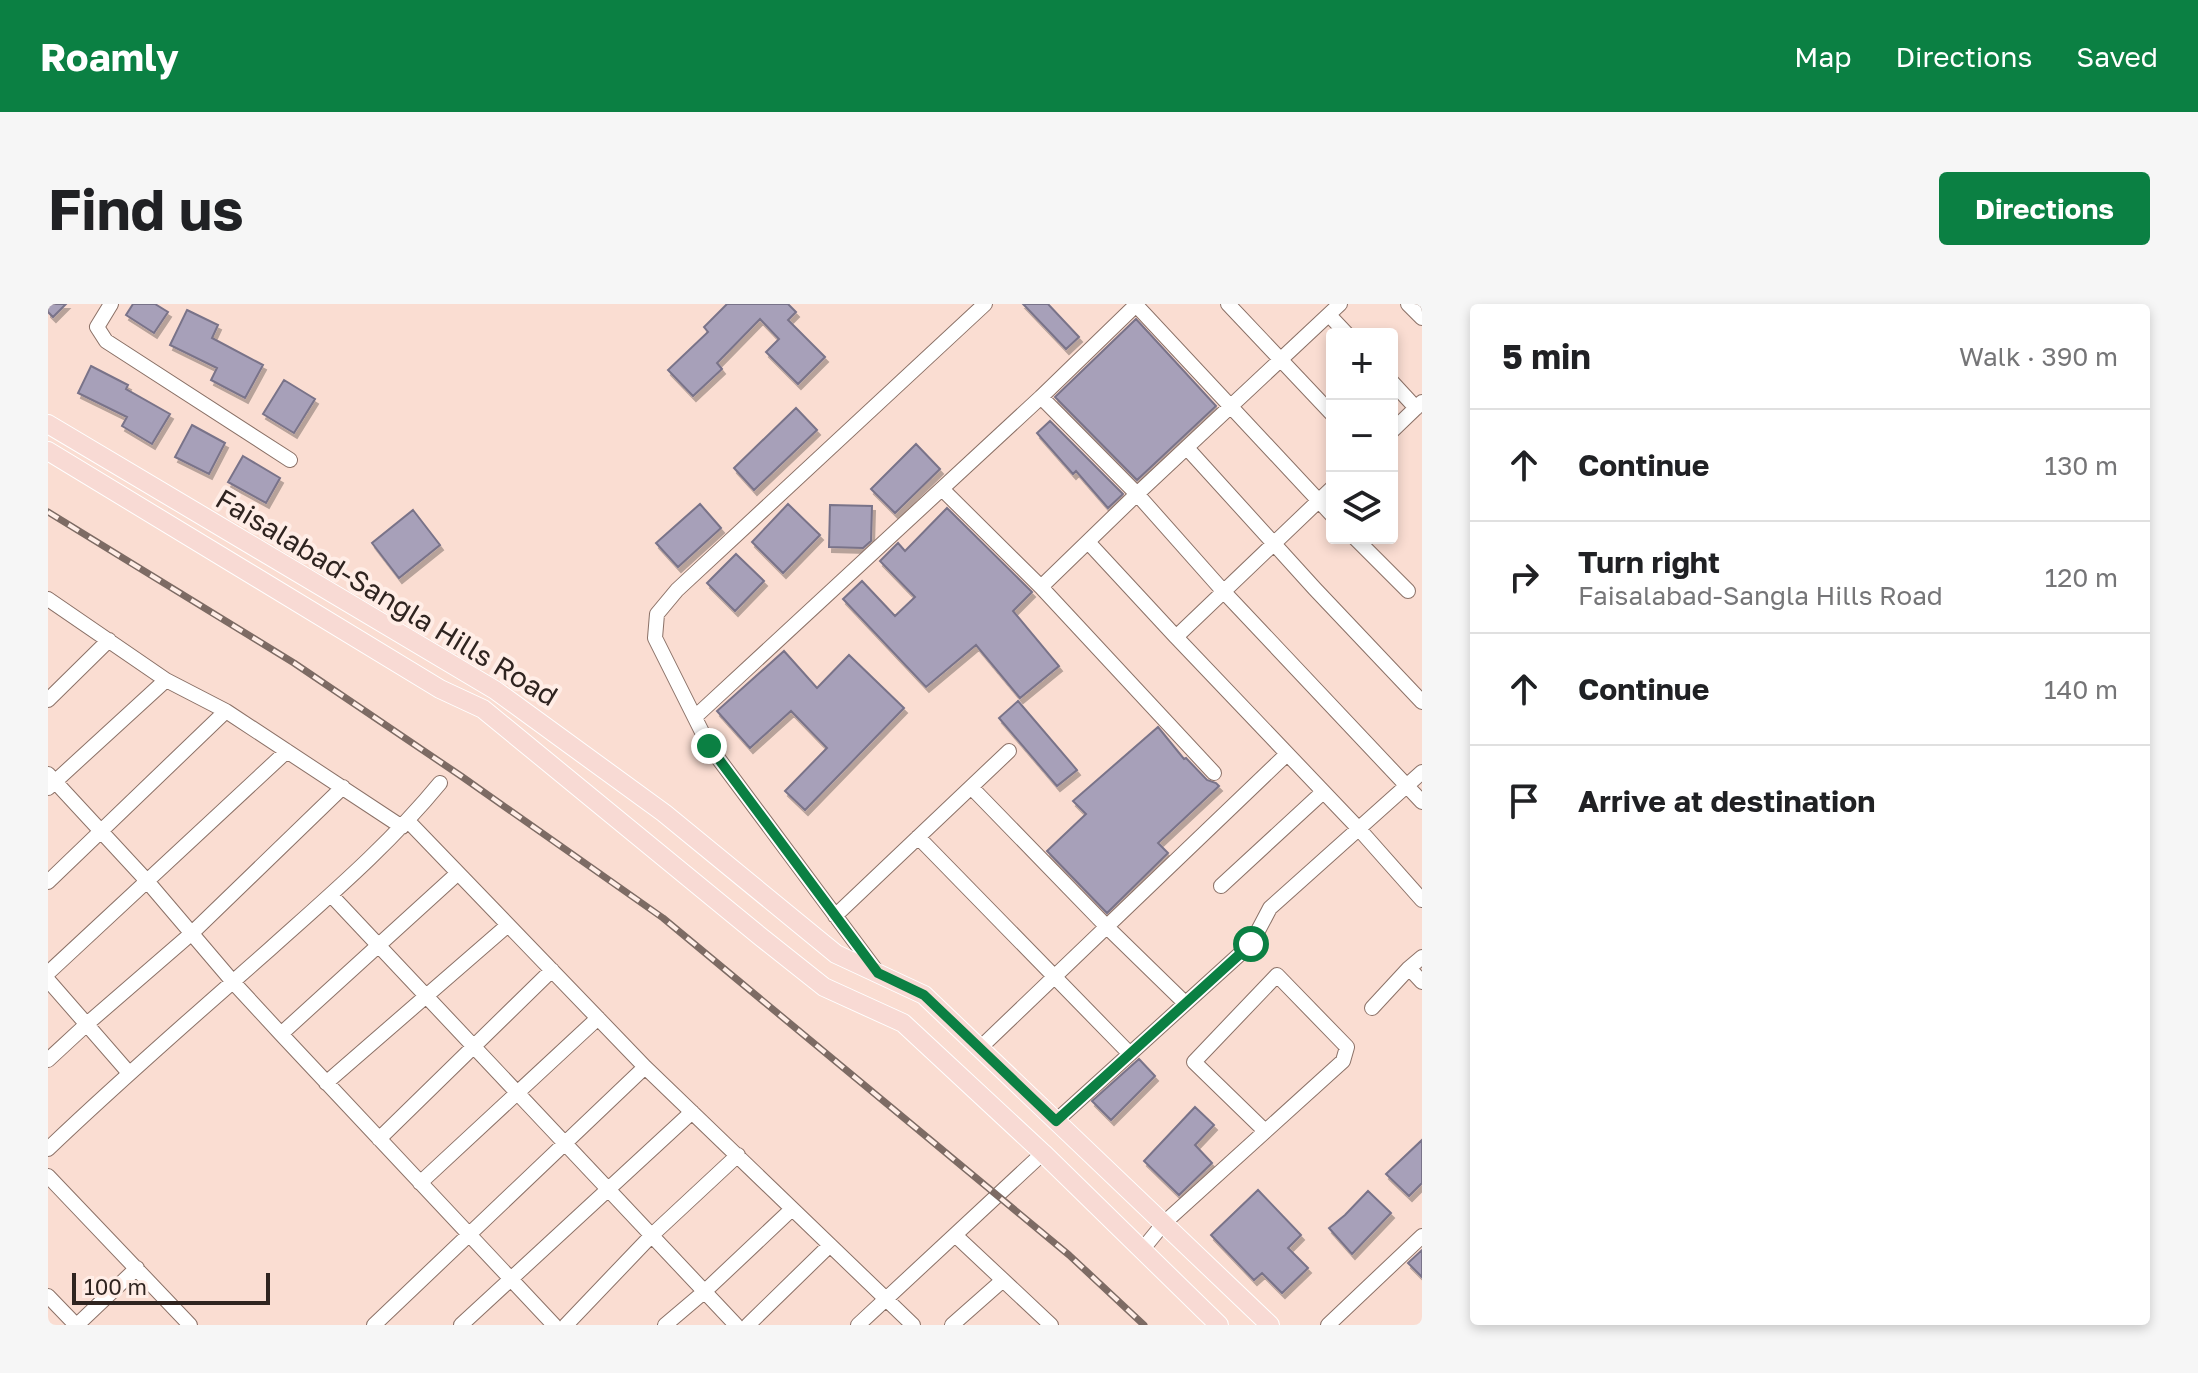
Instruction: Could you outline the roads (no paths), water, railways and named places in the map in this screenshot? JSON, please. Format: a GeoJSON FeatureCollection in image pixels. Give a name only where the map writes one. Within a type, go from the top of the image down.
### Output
{"type":"FeatureCollection","features":[{"type":"Feature","properties":{"kind":"main road","name":"Faisalabad-Sangla Hills Road"},"geometry":{"type":"LineString","coordinates":[[48,424],[495,690],[664,813],[836,954],[924,995],[1270,1325]]}},
{"type":"Feature","properties":{"kind":"main road","name":"Faisalabad-Sangla Hills Road"},"geometry":{"type":"LineString","coordinates":[[48,451],[440,689],[483,709],[824,987],[903,1023],[1043,1153],[1219,1325]]}},
{"type":"Feature","properties":{"kind":"main road"},"geometry":{"type":"LineString","coordinates":[[982,1096],[1006,1073]]}},
{"type":"Feature","properties":{"kind":"main road"},"geometry":{"type":"LineString","coordinates":[[1140,1248],[1162,1222]]}},
{"type":"Feature","properties":{"kind":"main road"},"geometry":{"type":"LineString","coordinates":[[1183,1289],[1234,1325]]}},
{"type":"Feature","properties":{"kind":"street"},"geometry":{"type":"LineString","coordinates":[[111,304],[97,327],[106,341],[290,460]]}},
{"type":"Feature","properties":{"kind":"street"},"geometry":{"type":"LineString","coordinates":[[878,973],[709,746],[655,638],[657,614],[689,579],[985,304]]}},
{"type":"Feature","properties":{"kind":"street"},"geometry":{"type":"LineString","coordinates":[[695,717],[1041,397],[1137,304],[1326,509]]}},
{"type":"Feature","properties":{"kind":"street"},"geometry":{"type":"LineString","coordinates":[[1228,304],[1326,407]]}},
{"type":"Feature","properties":{"kind":"street"},"geometry":{"type":"LineString","coordinates":[[1041,587],[1340,304]]}},
{"type":"Feature","properties":{"kind":"street"},"geometry":{"type":"LineString","coordinates":[[1408,304],[1422,318]]}},
{"type":"Feature","properties":{"kind":"street"},"geometry":{"type":"LineString","coordinates":[[1329,315],[1341,328]]}},
{"type":"Feature","properties":{"kind":"street"},"geometry":{"type":"LineString","coordinates":[[1398,387],[1419,405],[1398,425]]}},
{"type":"Feature","properties":{"kind":"street"},"geometry":{"type":"LineString","coordinates":[[1041,397],[1137,494],[1224,592],[1422,802]]}},
{"type":"Feature","properties":{"kind":"street"},"geometry":{"type":"LineString","coordinates":[[1187,448],[1274,544],[1419,693]]}},
{"type":"Feature","properties":{"kind":"street"},"geometry":{"type":"LineString","coordinates":[[942,489],[1041,587],[1214,773]]}},
{"type":"Feature","properties":{"kind":"street"},"geometry":{"type":"LineString","coordinates":[[1176,637],[1326,494]]}},
{"type":"Feature","properties":{"kind":"street"},"geometry":{"type":"LineString","coordinates":[[1088,542],[1422,900]]}},
{"type":"Feature","properties":{"kind":"street"},"geometry":{"type":"LineString","coordinates":[[1361,544],[1408,591]]}},
{"type":"Feature","properties":{"kind":"street"},"geometry":{"type":"LineString","coordinates":[[50,604],[166,680],[226,711],[405,824],[458,873],[645,1067],[913,1325]]}},
{"type":"Feature","properties":{"kind":"street"},"geometry":{"type":"LineString","coordinates":[[48,700],[109,640]]}},
{"type":"Feature","properties":{"kind":"street"},"geometry":{"type":"LineString","coordinates":[[166,680],[50,781],[147,881],[233,982],[554,1325]]}},
{"type":"Feature","properties":{"kind":"street"},"geometry":{"type":"LineString","coordinates":[[48,882],[226,711]]}},
{"type":"Feature","properties":{"kind":"street"},"geometry":{"type":"LineString","coordinates":[[48,973],[287,751]]}},
{"type":"Feature","properties":{"kind":"street"},"geometry":{"type":"LineString","coordinates":[[835,916],[1009,751]]}},
{"type":"Feature","properties":{"kind":"street"},"geometry":{"type":"LineString","coordinates":[[980,1048],[1287,754]]}},
{"type":"Feature","properties":{"kind":"street"},"geometry":{"type":"LineString","coordinates":[[1056,1121],[1251,944],[1270,908],[1422,772]]}},
{"type":"Feature","properties":{"kind":"street"},"geometry":{"type":"LineString","coordinates":[[48,1149],[129,1073],[331,895],[405,824],[440,783]]}},
{"type":"Feature","properties":{"kind":"street"},"geometry":{"type":"LineString","coordinates":[[48,1060],[192,933],[343,787]]}},
{"type":"Feature","properties":{"kind":"street"},"geometry":{"type":"LineString","coordinates":[[971,787],[1185,1003]]}},
{"type":"Feature","properties":{"kind":"street"},"geometry":{"type":"LineString","coordinates":[[1221,886],[1323,792]]}},
{"type":"Feature","properties":{"kind":"street"},"geometry":{"type":"LineString","coordinates":[[918,837],[1130,1054]]}},
{"type":"Feature","properties":{"kind":"street"},"geometry":{"type":"LineString","coordinates":[[281,1034],[458,873]]}},
{"type":"Feature","properties":{"kind":"street"},"geometry":{"type":"LineString","coordinates":[[331,895],[736,1325]]}},
{"type":"Feature","properties":{"kind":"street"},"geometry":{"type":"LineString","coordinates":[[326,1083],[508,925]]}},
{"type":"Feature","properties":{"kind":"street"},"geometry":{"type":"LineString","coordinates":[[1372,1008],[1422,957]]}},
{"type":"Feature","properties":{"kind":"street"},"geometry":{"type":"LineString","coordinates":[[1409,968],[1422,982]]}},
{"type":"Feature","properties":{"kind":"street"},"geometry":{"type":"LineString","coordinates":[[379,1139],[552,970]]}},
{"type":"Feature","properties":{"kind":"street"},"geometry":{"type":"LineString","coordinates":[[1162,1222],[1265,1131],[1343,1061],[1347,1047],[1277,975],[1194,1062],[1265,1131]]}},
{"type":"Feature","properties":{"kind":"street"},"geometry":{"type":"LineString","coordinates":[[48,980],[129,1073]]}},
{"type":"Feature","properties":{"kind":"street"},"geometry":{"type":"LineString","coordinates":[[420,1183],[598,1018]]}},
{"type":"Feature","properties":{"kind":"street"},"geometry":{"type":"LineString","coordinates":[[374,1325],[645,1067]]}},
{"type":"Feature","properties":{"kind":"street"},"geometry":{"type":"LineString","coordinates":[[461,1325],[692,1112]]}},
{"type":"Feature","properties":{"kind":"street"},"geometry":{"type":"LineString","coordinates":[[858,1325],[1043,1153]]}},
{"type":"Feature","properties":{"kind":"street"},"geometry":{"type":"LineString","coordinates":[[566,1325],[652,1235],[738,1155]]}},
{"type":"Feature","properties":{"kind":"street"},"geometry":{"type":"LineString","coordinates":[[48,1176],[190,1325]]}},
{"type":"Feature","properties":{"kind":"street"},"geometry":{"type":"LineString","coordinates":[[665,1325],[792,1209]]}},
{"type":"Feature","properties":{"kind":"street"},"geometry":{"type":"LineString","coordinates":[[955,1235],[1044,1323]]}},
{"type":"Feature","properties":{"kind":"street"},"geometry":{"type":"LineString","coordinates":[[1328,1325],[1422,1236]]}},
{"type":"Feature","properties":{"kind":"street"},"geometry":{"type":"LineString","coordinates":[[748,1325],[830,1245]]}},
{"type":"Feature","properties":{"kind":"street"},"geometry":{"type":"LineString","coordinates":[[48,1296],[76,1325],[137,1268]]}},
{"type":"Feature","properties":{"kind":"street"},"geometry":{"type":"LineString","coordinates":[[952,1325],[1003,1280]]}},
{"type":"Feature","properties":{"kind":"railway"},"geometry":{"type":"LineString","coordinates":[[48,512],[294,663],[663,918],[1069,1255],[1144,1325]]}}]}
